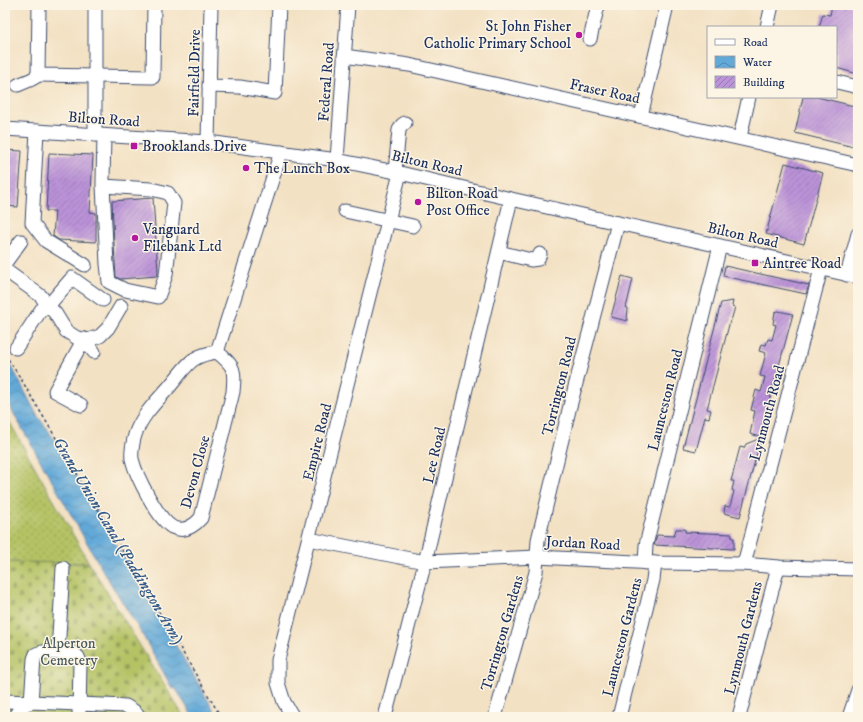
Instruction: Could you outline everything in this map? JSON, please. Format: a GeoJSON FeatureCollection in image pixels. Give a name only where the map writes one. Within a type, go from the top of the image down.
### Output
{"type":"FeatureCollection","features":[{"type":"Feature","properties":{"kind":"street"},"geometry":{"type":"LineString","coordinates":[[38,75],[39,5]]}},
{"type":"Feature","properties":{"kind":"street"},"geometry":{"type":"LineString","coordinates":[[96,5],[96,77],[106,264],[109,282],[125,290],[158,297],[166,275],[174,203],[168,193],[151,189],[103,186]]}},
{"type":"Feature","properties":{"kind":"street"},"geometry":{"type":"LineString","coordinates":[[18,85],[35,78],[38,75],[153,77],[154,5]]}},
{"type":"Feature","properties":{"kind":"street","name":"Fairfield Drive"},"geometry":{"type":"LineString","coordinates":[[208,142],[211,5]]}},
{"type":"Feature","properties":{"kind":"street"},"geometry":{"type":"LineString","coordinates":[[209,86],[240,87],[275,93],[279,5]]}},
{"type":"Feature","properties":{"kind":"street","name":"Federal Road"},"geometry":{"type":"LineString","coordinates":[[337,160],[348,5]]}},
{"type":"Feature","properties":{"kind":"street"},"geometry":{"type":"LineString","coordinates":[[590,39],[598,5]]}},
{"type":"Feature","properties":{"kind":"street"},"geometry":{"type":"LineString","coordinates":[[641,116],[667,5]]}},
{"type":"Feature","properties":{"kind":"street"},"geometry":{"type":"LineString","coordinates":[[767,26],[772,5]]}},
{"type":"Feature","properties":{"kind":"street","name":"Fraser Road"},"geometry":{"type":"LineString","coordinates":[[344,56],[409,65],[740,137],[858,165]]}},
{"type":"Feature","properties":{"kind":"street"},"geometry":{"type":"LineString","coordinates":[[837,82],[858,87]]}},
{"type":"Feature","properties":{"kind":"street"},"geometry":{"type":"LineString","coordinates":[[740,137],[750,98]]}},
{"type":"Feature","properties":{"kind":"street","name":"Empire Road"},"geometry":{"type":"LineString","coordinates":[[293,717],[284,702],[278,683],[278,660],[388,221],[398,172],[399,130],[402,125],[405,124]]}},
{"type":"Feature","properties":{"kind":"street","name":"Bilton Road"},"geometry":{"type":"LineString","coordinates":[[5,129],[208,142],[337,160],[398,172],[852,276]]}},
{"type":"Feature","properties":{"kind":"street"},"geometry":{"type":"LineString","coordinates":[[37,131],[32,223],[46,241],[85,265]]}},
{"type":"Feature","properties":{"kind":"street"},"geometry":{"type":"LineString","coordinates":[[217,352],[281,152]]}},
{"type":"Feature","properties":{"kind":"street","name":"Lee Road"},"geometry":{"type":"LineString","coordinates":[[385,717],[425,562],[511,199]]}},
{"type":"Feature","properties":{"kind":"street"},"geometry":{"type":"LineString","coordinates":[[345,211],[413,226]]}},
{"type":"Feature","properties":{"kind":"street","name":"Torrington Road"},"geometry":{"type":"LineString","coordinates":[[537,557],[538,540],[569,410],[618,223]]}},
{"type":"Feature","properties":{"kind":"street"},"geometry":{"type":"LineString","coordinates":[[852,276],[858,234]]}},
{"type":"Feature","properties":{"kind":"street"},"geometry":{"type":"LineString","coordinates":[[5,263],[21,241]]}},
{"type":"Feature","properties":{"kind":"street","name":"Launceston Road"},"geometry":{"type":"LineString","coordinates":[[650,563],[646,545],[720,246]]}},
{"type":"Feature","properties":{"kind":"street"},"geometry":{"type":"LineString","coordinates":[[499,252],[531,260],[538,259],[540,254]]}},
{"type":"Feature","properties":{"kind":"street","name":"Lynmouth Road"},"geometry":{"type":"LineString","coordinates":[[744,564],[821,269]]}},
{"type":"Feature","properties":{"kind":"street"},"geometry":{"type":"LineString","coordinates":[[5,270],[41,296],[48,306],[55,313],[66,331],[77,338],[88,340],[100,336],[108,328],[112,308],[72,278],[48,306],[41,310],[11,351]]}},
{"type":"Feature","properties":{"kind":"street"},"geometry":{"type":"LineString","coordinates":[[84,339],[94,352]]}},
{"type":"Feature","properties":{"kind":"street"},"geometry":{"type":"LineString","coordinates":[[81,405],[55,391],[84,339]]}},
{"type":"Feature","properties":{"kind":"street","name":"Devon Close"},"geometry":{"type":"LineString","coordinates":[[217,352],[229,361],[235,374],[233,392],[201,518],[194,526],[184,529],[173,527],[164,521],[138,477],[132,458],[135,436],[144,416],[192,359],[204,353],[217,352]]}},
{"type":"Feature","properties":{"kind":"street","name":"Jordan Road"},"geometry":{"type":"LineString","coordinates":[[309,539],[425,562],[537,557],[650,563],[744,564],[778,567],[858,569]]}},
{"type":"Feature","properties":{"kind":"street","name":"Torrington Gardens"},"geometry":{"type":"LineString","coordinates":[[495,717],[536,572],[537,557]]}},
{"type":"Feature","properties":{"kind":"street","name":"Launceston Gardens"},"geometry":{"type":"LineString","coordinates":[[619,717],[653,580],[650,563]]}},
{"type":"Feature","properties":{"kind":"street","name":"Lynmouth Gardens"},"geometry":{"type":"LineString","coordinates":[[739,717],[778,567]]}},
{"type":"Feature","properties":{"kind":"street"},"geometry":{"type":"LineString","coordinates":[[58,653],[63,568]]}},
{"type":"Feature","properties":{"kind":"street"},"geometry":{"type":"LineString","coordinates":[[32,702],[34,660],[36,654],[42,652],[75,654],[80,662],[79,713]]}},
{"type":"Feature","properties":{"kind":"street"},"geometry":{"type":"LineString","coordinates":[[849,717],[858,690]]}},
{"type":"Feature","properties":{"kind":"street"},"geometry":{"type":"LineString","coordinates":[[5,701],[32,702],[79,713],[126,706],[140,717]]}},
{"type":"Feature","properties":{"kind":"street"},"geometry":{"type":"LineString","coordinates":[[14,717],[22,706],[32,702]]}},
{"type":"Feature","properties":{"kind":"path"},"geometry":{"type":"LineString","coordinates":[[11,351],[29,392],[221,717]]}},
{"type":"Feature","properties":{"kind":"green space"},"geometry":{"type":"Polygon","coordinates":[[[5,414],[89,563],[5,562],[5,414]]]}},
{"type":"Feature","properties":{"kind":"green space","name":"Alperton Cemetery"},"geometry":{"type":"Polygon","coordinates":[[[5,562],[89,563],[184,717],[5,717],[5,562]]]}},
{"type":"Feature","properties":{"kind":"water"},"geometry":{"type":"Polygon","coordinates":[[[5,357],[12,367],[37,415],[76,476],[218,717],[193,717],[176,689],[172,688],[142,634],[103,571],[6,400],[5,357]]]}},
{"type":"Feature","properties":{"kind":"building"},"geometry":{"type":"Polygon","coordinates":[[[832,5],[858,5],[858,74],[837,68],[837,26],[819,26],[823,14],[830,15],[832,5]]]}},
{"type":"Feature","properties":{"kind":"building"},"geometry":{"type":"Polygon","coordinates":[[[803,98],[821,98],[858,107],[858,148],[795,133],[803,98]]]}},
{"type":"Feature","properties":{"kind":"building"},"geometry":{"type":"Polygon","coordinates":[[[5,150],[22,151],[18,207],[5,206],[5,150]]]}},
{"type":"Feature","properties":{"kind":"building"},"geometry":{"type":"Polygon","coordinates":[[[49,153],[93,155],[90,212],[96,213],[96,242],[59,240],[53,236],[55,211],[46,211],[49,153]]]}},
{"type":"Feature","properties":{"kind":"building"},"geometry":{"type":"Polygon","coordinates":[[[785,163],[823,173],[804,244],[766,234],[785,163]]]}},
{"type":"Feature","properties":{"kind":"building","name":"Vanguard Filebank Ltd"},"geometry":{"type":"Polygon","coordinates":[[[153,198],[158,272],[157,276],[120,279],[116,277],[112,201],[153,198]]]}},
{"type":"Feature","properties":{"kind":"building"},"geometry":{"type":"Polygon","coordinates":[[[725,266],[809,285],[806,294],[723,276],[725,266]]]}},
{"type":"Feature","properties":{"kind":"building"},"geometry":{"type":"Polygon","coordinates":[[[622,276],[633,279],[626,308],[628,308],[627,321],[611,317],[622,276]]]}},
{"type":"Feature","properties":{"kind":"building"},"geometry":{"type":"Polygon","coordinates":[[[733,301],[732,306],[735,307],[707,409],[711,410],[709,418],[705,417],[696,451],[683,448],[721,303],[733,301]]]}},
{"type":"Feature","properties":{"kind":"building"},"geometry":{"type":"Polygon","coordinates":[[[778,311],[793,314],[761,437],[750,434],[755,411],[751,410],[756,390],[761,392],[765,377],[760,376],[766,353],[759,351],[761,344],[766,345],[768,339],[772,340],[776,325],[773,324],[775,312],[778,311]]]}},
{"type":"Feature","properties":{"kind":"building"},"geometry":{"type":"Polygon","coordinates":[[[761,438],[740,517],[724,513],[725,506],[730,507],[734,491],[732,490],[734,481],[731,481],[740,447],[744,448],[746,444],[761,438]]]}},
{"type":"Feature","properties":{"kind":"building"},"geometry":{"type":"Polygon","coordinates":[[[676,529],[685,529],[685,532],[732,534],[732,538],[734,538],[734,549],[654,545],[657,535],[674,536],[676,529]]]}},
{"type":"Feature","properties":{"kind":"place","name":"St John Fisher Catholic Primary School"},"geometry":{"type":"Point","coordinates":[579,35]}},
{"type":"Feature","properties":{"kind":"place","name":"Brooklands Drive"},"geometry":{"type":"Point","coordinates":[134,146]}},
{"type":"Feature","properties":{"kind":"place","name":"The Lunch Box"},"geometry":{"type":"Point","coordinates":[246,168]}},
{"type":"Feature","properties":{"kind":"place","name":"Bilton Road Post Office"},"geometry":{"type":"Point","coordinates":[418,202]}},
{"type":"Feature","properties":{"kind":"place","name":"Vanguard Filebank Ltd"},"geometry":{"type":"Point","coordinates":[135,238]}},
{"type":"Feature","properties":{"kind":"place","name":"Aintree Road"},"geometry":{"type":"Point","coordinates":[755,263]}},
{"type":"Feature","properties":{"kind":"water label","name":"Grand Union Canal (Paddington Arm)"},"geometry":{"type":"Point","coordinates":[119,540]}}]}
